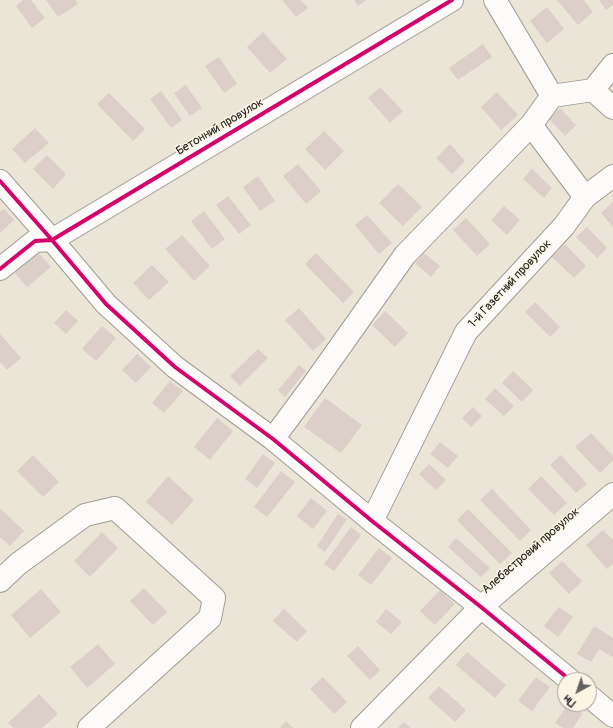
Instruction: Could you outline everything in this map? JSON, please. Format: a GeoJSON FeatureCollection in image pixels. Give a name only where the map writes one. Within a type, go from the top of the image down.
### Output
{"type":"FeatureCollection","features":[{"type":"Feature","properties":{"kind":"street","name":"Бетонний провулок"},"geometry":{"type":"LineString","coordinates":[[0,269],[35,241],[52,240],[452,0]]}},
{"type":"Feature","properties":{"kind":"street"},"geometry":{"type":"LineString","coordinates":[[495,0],[552,96]]}},
{"type":"Feature","properties":{"kind":"street"},"geometry":{"type":"LineString","coordinates":[[273,439],[405,255],[531,125],[552,96],[593,90],[613,65]]}},
{"type":"Feature","properties":{"kind":"street"},"geometry":{"type":"LineString","coordinates":[[593,90],[613,108]]}},
{"type":"Feature","properties":{"kind":"street"},"geometry":{"type":"LineString","coordinates":[[531,125],[585,198]]}},
{"type":"Feature","properties":{"kind":"street","name":"1-й Газетний провулок"},"geometry":{"type":"LineString","coordinates":[[372,521],[466,332],[564,226],[585,198],[613,176]]}},
{"type":"Feature","properties":{"kind":"street"},"geometry":{"type":"LineString","coordinates":[[0,181],[106,304],[175,367],[273,439],[372,521],[560,672]]}},
{"type":"Feature","properties":{"kind":"street","name":"Алебастровий провулок"},"geometry":{"type":"LineString","coordinates":[[362,728],[481,607],[613,494]]}},
{"type":"Feature","properties":{"kind":"street"},"geometry":{"type":"LineString","coordinates":[[0,581],[18,564],[85,515],[115,508],[214,598],[210,618],[89,728]]}},
{"type":"Feature","properties":{"kind":"street"},"geometry":{"type":"LineString","coordinates":[[597,703],[613,716]]}},
{"type":"Feature","properties":{"kind":"building"},"geometry":{"type":"Polygon","coordinates":[[[23,0],[31,0],[45,18],[32,28],[16,6],[23,0]]]}},
{"type":"Feature","properties":{"kind":"building"},"geometry":{"type":"Polygon","coordinates":[[[46,0],[75,0],[78,4],[58,17],[46,0]]]}},
{"type":"Feature","properties":{"kind":"building"},"geometry":{"type":"Polygon","coordinates":[[[282,0],[301,0],[308,8],[296,17],[282,0]]]}},
{"type":"Feature","properties":{"kind":"building"},"geometry":{"type":"Polygon","coordinates":[[[354,0],[366,0],[358,6],[354,0]]]}},
{"type":"Feature","properties":{"kind":"building"},"geometry":{"type":"Polygon","coordinates":[[[557,0],[584,0],[593,12],[578,25],[557,0]]]}},
{"type":"Feature","properties":{"kind":"building"},"geometry":{"type":"Polygon","coordinates":[[[599,0],[613,0],[613,5],[606,10],[599,0]]]}},
{"type":"Feature","properties":{"kind":"building"},"geometry":{"type":"Polygon","coordinates":[[[547,7],[564,29],[547,43],[530,21],[547,7]]]}},
{"type":"Feature","properties":{"kind":"building"},"geometry":{"type":"Polygon","coordinates":[[[263,32],[287,59],[270,73],[247,47],[263,32]]]}},
{"type":"Feature","properties":{"kind":"building"},"geometry":{"type":"Polygon","coordinates":[[[483,44],[492,57],[458,80],[449,68],[483,44]]]}},
{"type":"Feature","properties":{"kind":"building"},"geometry":{"type":"Polygon","coordinates":[[[219,57],[237,84],[224,93],[205,66],[219,57]]]}},
{"type":"Feature","properties":{"kind":"building"},"geometry":{"type":"Polygon","coordinates":[[[186,85],[202,108],[190,116],[174,93],[186,85]]]}},
{"type":"Feature","properties":{"kind":"building"},"geometry":{"type":"Polygon","coordinates":[[[380,87],[403,111],[390,123],[368,98],[380,87]]]}},
{"type":"Feature","properties":{"kind":"building"},"geometry":{"type":"Polygon","coordinates":[[[161,91],[182,120],[171,128],[150,99],[161,91]]]}},
{"type":"Feature","properties":{"kind":"building"},"geometry":{"type":"Polygon","coordinates":[[[497,92],[518,115],[501,130],[481,107],[497,92]]]}},
{"type":"Feature","properties":{"kind":"building"},"geometry":{"type":"Polygon","coordinates":[[[109,93],[145,129],[133,141],[97,104],[109,93]]]}},
{"type":"Feature","properties":{"kind":"building"},"geometry":{"type":"Polygon","coordinates":[[[560,108],[576,125],[565,136],[549,119],[560,108]]]}},
{"type":"Feature","properties":{"kind":"building"},"geometry":{"type":"Polygon","coordinates":[[[35,128],[49,143],[25,163],[12,149],[35,128]]]}},
{"type":"Feature","properties":{"kind":"building"},"geometry":{"type":"Polygon","coordinates":[[[324,131],[344,151],[325,170],[305,149],[324,131]]]}},
{"type":"Feature","properties":{"kind":"building"},"geometry":{"type":"Polygon","coordinates":[[[450,144],[465,161],[452,174],[436,158],[450,144]]]}},
{"type":"Feature","properties":{"kind":"building"},"geometry":{"type":"Polygon","coordinates":[[[47,155],[66,174],[53,189],[33,169],[47,155]]]}},
{"type":"Feature","properties":{"kind":"building"},"geometry":{"type":"Polygon","coordinates":[[[298,164],[321,191],[306,204],[283,176],[298,164]]]}},
{"type":"Feature","properties":{"kind":"building"},"geometry":{"type":"Polygon","coordinates":[[[532,169],[552,188],[544,198],[523,179],[532,169]]]}},
{"type":"Feature","properties":{"kind":"building"},"geometry":{"type":"Polygon","coordinates":[[[258,176],[275,201],[260,211],[243,187],[258,176]]]}},
{"type":"Feature","properties":{"kind":"building"},"geometry":{"type":"Polygon","coordinates":[[[398,184],[422,207],[403,226],[379,203],[398,184]]]}},
{"type":"Feature","properties":{"kind":"building"},"geometry":{"type":"Polygon","coordinates":[[[228,196],[251,225],[239,234],[216,205],[228,196]]]}},
{"type":"Feature","properties":{"kind":"building"},"geometry":{"type":"Polygon","coordinates":[[[613,202],[613,227],[601,213],[613,202]]]}},
{"type":"Feature","properties":{"kind":"building"},"geometry":{"type":"Polygon","coordinates":[[[504,206],[520,220],[507,235],[491,220],[504,206]]]}},
{"type":"Feature","properties":{"kind":"building"},"geometry":{"type":"Polygon","coordinates":[[[4,209],[14,220],[0,233],[0,212],[4,209]]]}},
{"type":"Feature","properties":{"kind":"building"},"geometry":{"type":"Polygon","coordinates":[[[204,211],[225,239],[212,249],[191,221],[204,211]]]}},
{"type":"Feature","properties":{"kind":"building"},"geometry":{"type":"Polygon","coordinates":[[[367,215],[392,243],[379,254],[355,225],[367,215]]]}},
{"type":"Feature","properties":{"kind":"building"},"geometry":{"type":"Polygon","coordinates":[[[466,218],[490,244],[477,256],[453,230],[466,218]]]}},
{"type":"Feature","properties":{"kind":"building"},"geometry":{"type":"Polygon","coordinates":[[[587,227],[607,248],[597,258],[576,237],[587,227]]]}},
{"type":"Feature","properties":{"kind":"building"},"geometry":{"type":"Polygon","coordinates":[[[182,235],[210,266],[194,281],[165,249],[182,235]]]}},
{"type":"Feature","properties":{"kind":"building"},"geometry":{"type":"Polygon","coordinates":[[[565,244],[586,266],[574,278],[552,257],[565,244]]]}},
{"type":"Feature","properties":{"kind":"building"},"geometry":{"type":"Polygon","coordinates":[[[37,251],[51,267],[27,287],[14,272],[37,251]]]}},
{"type":"Feature","properties":{"kind":"building"},"geometry":{"type":"Polygon","coordinates":[[[316,253],[354,292],[343,303],[305,264],[316,253]]]}},
{"type":"Feature","properties":{"kind":"building"},"geometry":{"type":"Polygon","coordinates":[[[424,253],[440,266],[431,277],[415,263],[424,253]]]}},
{"type":"Feature","properties":{"kind":"building"},"geometry":{"type":"Polygon","coordinates":[[[152,265],[169,282],[149,300],[133,283],[152,265]]]}},
{"type":"Feature","properties":{"kind":"building"},"geometry":{"type":"Polygon","coordinates":[[[535,302],[560,327],[550,337],[525,312],[535,302]]]}},
{"type":"Feature","properties":{"kind":"building"},"geometry":{"type":"Polygon","coordinates":[[[299,308],[326,339],[313,351],[285,320],[299,308]]]}},
{"type":"Feature","properties":{"kind":"building"},"geometry":{"type":"Polygon","coordinates":[[[66,310],[78,321],[66,334],[54,323],[66,310]]]}},
{"type":"Feature","properties":{"kind":"building"},"geometry":{"type":"Polygon","coordinates":[[[385,311],[408,333],[395,347],[372,325],[385,311]]]}},
{"type":"Feature","properties":{"kind":"building"},"geometry":{"type":"Polygon","coordinates":[[[102,326],[116,338],[96,361],[82,349],[102,326]]]}},
{"type":"Feature","properties":{"kind":"building"},"geometry":{"type":"Polygon","coordinates":[[[0,334],[21,358],[7,370],[0,362],[0,334]]]}},
{"type":"Feature","properties":{"kind":"building"},"geometry":{"type":"Polygon","coordinates":[[[258,349],[268,358],[240,386],[230,376],[258,349]]]}},
{"type":"Feature","properties":{"kind":"building"},"geometry":{"type":"Polygon","coordinates":[[[137,354],[151,367],[136,383],[122,370],[137,354]]]}},
{"type":"Feature","properties":{"kind":"building"},"geometry":{"type":"Polygon","coordinates":[[[299,365],[306,371],[285,397],[278,390],[299,365]]]}},
{"type":"Feature","properties":{"kind":"building"},"geometry":{"type":"Polygon","coordinates":[[[513,371],[533,390],[522,402],[502,383],[513,371]]]}},
{"type":"Feature","properties":{"kind":"building"},"geometry":{"type":"Polygon","coordinates":[[[170,381],[183,391],[164,413],[152,403],[170,381]]]}},
{"type":"Feature","properties":{"kind":"building"},"geometry":{"type":"Polygon","coordinates":[[[495,388],[514,406],[504,416],[485,399],[495,388]]]}},
{"type":"Feature","properties":{"kind":"building"},"geometry":{"type":"Polygon","coordinates":[[[325,398],[362,425],[341,453],[304,427],[325,398]]]}},
{"type":"Feature","properties":{"kind":"building"},"geometry":{"type":"Polygon","coordinates":[[[473,407],[482,416],[471,427],[462,418],[473,407]]]}},
{"type":"Feature","properties":{"kind":"building"},"geometry":{"type":"Polygon","coordinates":[[[217,418],[233,431],[210,460],[194,447],[217,418]]]}},
{"type":"Feature","properties":{"kind":"building"},"geometry":{"type":"Polygon","coordinates":[[[591,433],[613,456],[613,460],[600,473],[575,447],[591,433]]]}},
{"type":"Feature","properties":{"kind":"building"},"geometry":{"type":"Polygon","coordinates":[[[440,442],[458,456],[448,468],[430,454],[440,442]]]}},
{"type":"Feature","properties":{"kind":"building"},"geometry":{"type":"Polygon","coordinates":[[[263,454],[275,463],[257,488],[245,479],[263,454]]]}},
{"type":"Feature","properties":{"kind":"building"},"geometry":{"type":"Polygon","coordinates":[[[33,455],[59,482],[43,497],[17,471],[33,455]]]}},
{"type":"Feature","properties":{"kind":"building"},"geometry":{"type":"Polygon","coordinates":[[[561,455],[587,484],[576,493],[550,465],[561,455]]]}},
{"type":"Feature","properties":{"kind":"building"},"geometry":{"type":"Polygon","coordinates":[[[429,464],[446,480],[436,490],[419,474],[429,464]]]}},
{"type":"Feature","properties":{"kind":"building"},"geometry":{"type":"Polygon","coordinates":[[[281,471],[295,482],[267,517],[254,507],[281,471]]]}},
{"type":"Feature","properties":{"kind":"building"},"geometry":{"type":"Polygon","coordinates":[[[168,476],[194,500],[172,525],[146,502],[168,476]]]}},
{"type":"Feature","properties":{"kind":"building"},"geometry":{"type":"Polygon","coordinates":[[[541,476],[567,503],[554,515],[528,489],[541,476]]]}},
{"type":"Feature","properties":{"kind":"building"},"geometry":{"type":"Polygon","coordinates":[[[492,489],[531,530],[520,541],[480,500],[492,489]]]}},
{"type":"Feature","properties":{"kind":"building"},"geometry":{"type":"Polygon","coordinates":[[[311,498],[327,511],[313,529],[297,516],[311,498]]]}},
{"type":"Feature","properties":{"kind":"building"},"geometry":{"type":"Polygon","coordinates":[[[1,509],[24,531],[10,546],[0,537],[1,509]]]}},
{"type":"Feature","properties":{"kind":"building"},"geometry":{"type":"Polygon","coordinates":[[[468,509],[512,553],[500,564],[457,520],[468,509]]]}},
{"type":"Feature","properties":{"kind":"building"},"geometry":{"type":"Polygon","coordinates":[[[338,514],[347,519],[325,552],[317,546],[338,514]]]}},
{"type":"Feature","properties":{"kind":"building"},"geometry":{"type":"Polygon","coordinates":[[[351,527],[361,535],[334,571],[324,564],[351,527]]]}},
{"type":"Feature","properties":{"kind":"building"},"geometry":{"type":"Polygon","coordinates":[[[603,530],[613,540],[613,564],[607,569],[586,545],[603,530]]]}},
{"type":"Feature","properties":{"kind":"building"},"geometry":{"type":"Polygon","coordinates":[[[102,532],[118,548],[90,577],[74,561],[102,532]]]}},
{"type":"Feature","properties":{"kind":"building"},"geometry":{"type":"Polygon","coordinates":[[[456,538],[490,568],[481,577],[448,547],[456,538]]]}},
{"type":"Feature","properties":{"kind":"building"},"geometry":{"type":"Polygon","coordinates":[[[379,548],[392,558],[371,585],[358,575],[379,548]]]}},
{"type":"Feature","properties":{"kind":"building"},"geometry":{"type":"Polygon","coordinates":[[[562,561],[582,581],[569,594],[549,573],[562,561]]]}},
{"type":"Feature","properties":{"kind":"building"},"geometry":{"type":"Polygon","coordinates":[[[144,588],[167,612],[153,625],[130,601],[144,588]]]}},
{"type":"Feature","properties":{"kind":"building"},"geometry":{"type":"Polygon","coordinates":[[[41,589],[61,612],[30,638],[11,615],[41,589]]]}},
{"type":"Feature","properties":{"kind":"building"},"geometry":{"type":"Polygon","coordinates":[[[440,590],[455,604],[435,625],[420,611],[440,590]]]}},
{"type":"Feature","properties":{"kind":"building"},"geometry":{"type":"Polygon","coordinates":[[[559,607],[573,617],[558,637],[544,626],[559,607]]]}},
{"type":"Feature","properties":{"kind":"building"},"geometry":{"type":"Polygon","coordinates":[[[284,609],[307,631],[297,642],[273,621],[284,609]]]}},
{"type":"Feature","properties":{"kind":"building"},"geometry":{"type":"Polygon","coordinates":[[[386,609],[402,622],[391,634],[376,622],[386,609]]]}},
{"type":"Feature","properties":{"kind":"building"},"geometry":{"type":"Polygon","coordinates":[[[594,626],[613,638],[613,656],[612,657],[599,649],[591,662],[577,654],[594,626]]]}},
{"type":"Feature","properties":{"kind":"building"},"geometry":{"type":"Polygon","coordinates":[[[98,644],[115,664],[87,688],[70,667],[98,644]]]}},
{"type":"Feature","properties":{"kind":"building"},"geometry":{"type":"Polygon","coordinates":[[[358,646],[380,670],[370,680],[347,656],[358,646]]]}},
{"type":"Feature","properties":{"kind":"building"},"geometry":{"type":"Polygon","coordinates":[[[467,652],[506,685],[495,698],[456,665],[467,652]]]}},
{"type":"Feature","properties":{"kind":"building"},"geometry":{"type":"Polygon","coordinates":[[[323,677],[347,702],[334,714],[310,689],[323,677]]]}},
{"type":"Feature","properties":{"kind":"building"},"geometry":{"type":"Polygon","coordinates":[[[536,677],[550,687],[532,711],[518,701],[536,677]]]}},
{"type":"Feature","properties":{"kind":"building"},"geometry":{"type":"Polygon","coordinates":[[[439,686],[466,710],[455,722],[428,698],[439,686]]]}},
{"type":"Feature","properties":{"kind":"building"},"geometry":{"type":"Polygon","coordinates":[[[39,694],[58,714],[42,728],[13,728],[8,723],[39,694]]]}},
{"type":"Feature","properties":{"kind":"building"},"geometry":{"type":"Polygon","coordinates":[[[563,712],[580,712],[582,714],[573,728],[563,728],[555,723],[563,712]]]}},
{"type":"Feature","properties":{"kind":"building"},"geometry":{"type":"Polygon","coordinates":[[[286,721],[293,728],[280,728],[286,721]]]}},
{"type":"Feature","properties":{"kind":"building"},"geometry":{"type":"Polygon","coordinates":[[[404,722],[411,728],[398,728],[404,722]]]}},
{"type":"Feature","properties":{"kind":"cycle path"},"geometry":{"type":"LineString","coordinates":[[0,269],[35,241],[52,240],[452,0]]}},
{"type":"Feature","properties":{"kind":"cycle path"},"geometry":{"type":"LineString","coordinates":[[0,181],[106,304],[175,367],[273,439],[372,521],[560,672]]}}]}
